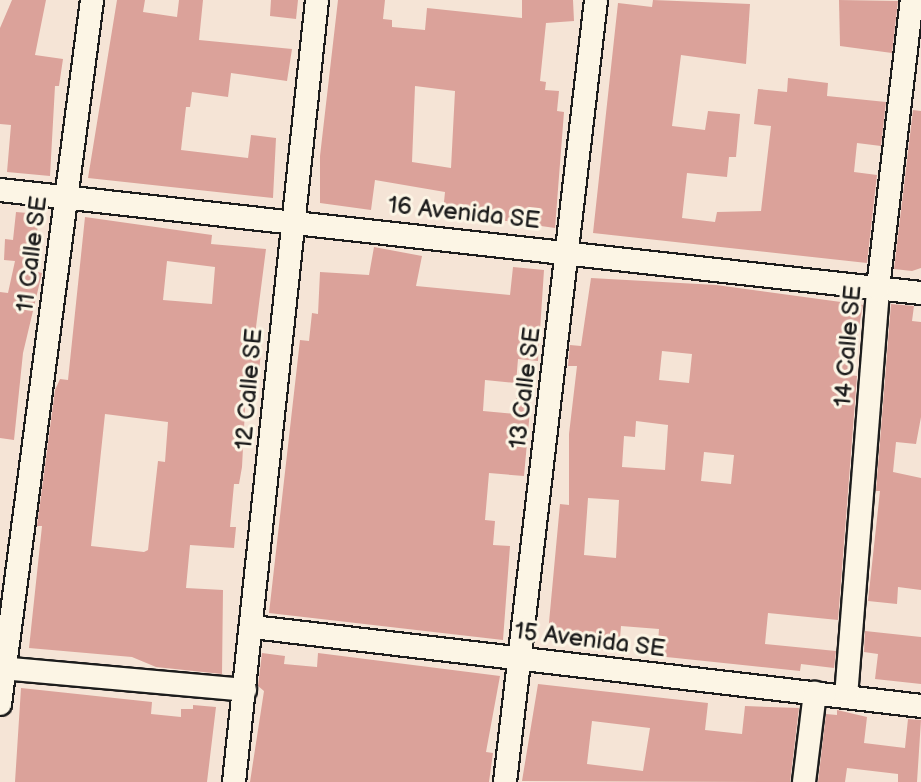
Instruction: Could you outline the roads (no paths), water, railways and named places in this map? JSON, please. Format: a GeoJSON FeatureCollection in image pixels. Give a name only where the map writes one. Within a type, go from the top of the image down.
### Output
{"type":"FeatureCollection","features":[{"type":"Feature","properties":{"kind":"street","name":"11 Calle SE"},"geometry":{"type":"LineString","coordinates":[[0,704],[2,668],[92,0]]}},
{"type":"Feature","properties":{"kind":"street","name":"12 Calle SE"},"geometry":{"type":"LineString","coordinates":[[234,782],[253,627],[291,220],[317,0]]}},
{"type":"Feature","properties":{"kind":"street","name":"13 Calle SE"},"geometry":{"type":"LineString","coordinates":[[505,782],[596,0]]}},
{"type":"Feature","properties":{"kind":"street","name":"14 Calle SE"},"geometry":{"type":"LineString","coordinates":[[846,697],[878,288],[912,0]]}},
{"type":"Feature","properties":{"kind":"street","name":"16 Avenida SE"},"geometry":{"type":"LineString","coordinates":[[0,190],[291,220],[921,293]]}},
{"type":"Feature","properties":{"kind":"street","name":"15 Avenida SE"},"geometry":{"type":"LineString","coordinates":[[253,627],[921,706]]}},
{"type":"Feature","properties":{"kind":"street"},"geometry":{"type":"LineString","coordinates":[[2,668],[245,690]]}},
{"type":"Feature","properties":{"kind":"street"},"geometry":{"type":"LineString","coordinates":[[804,782],[815,693]]}}]}
